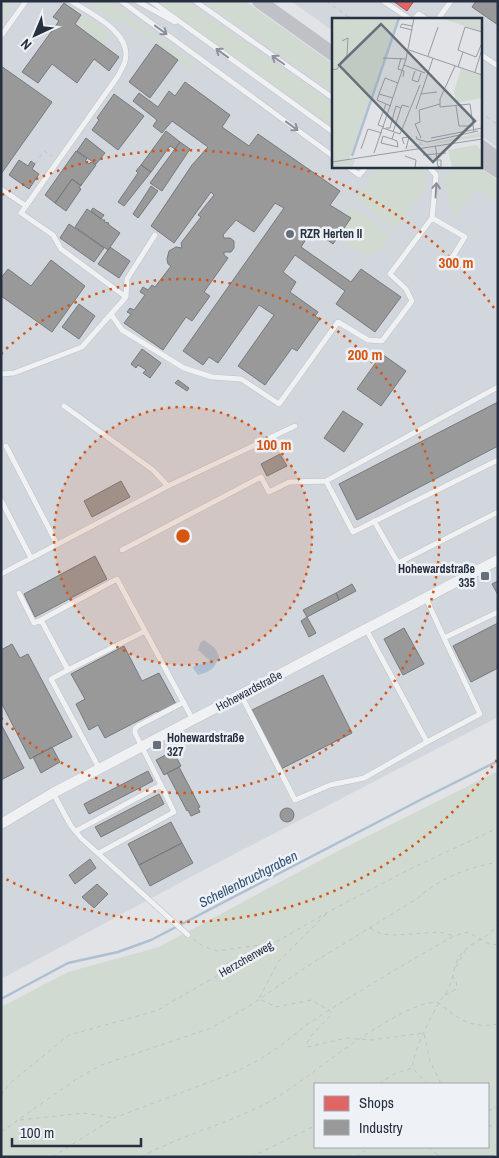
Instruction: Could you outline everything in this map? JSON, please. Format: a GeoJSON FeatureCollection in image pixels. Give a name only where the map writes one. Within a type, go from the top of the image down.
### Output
{"type":"FeatureCollection","features":[{"type":"Feature","properties":{"kind":"main road"},"geometry":{"type":"LineString","coordinates":[[258,1],[332,53]]}},
{"type":"Feature","properties":{"kind":"main road"},"geometry":{"type":"LineString","coordinates":[[275,1],[332,41]]}},
{"type":"Feature","properties":{"kind":"main road"},"geometry":{"type":"LineString","coordinates":[[482,147],[498,158]]}},
{"type":"Feature","properties":{"kind":"main road"},"geometry":{"type":"LineString","coordinates":[[482,160],[498,171]]}},
{"type":"Feature","properties":{"kind":"street","name":"Hohewardstraße"},"geometry":{"type":"LineString","coordinates":[[1,824],[99,768],[498,560]]}},
{"type":"Feature","properties":{"kind":"lane"},"geometry":{"type":"LineString","coordinates":[[1,36],[26,1]]}},
{"type":"Feature","properties":{"kind":"lane"},"geometry":{"type":"LineString","coordinates":[[71,1],[116,31],[125,44],[126,61],[118,76],[21,213],[54,235],[61,249],[126,297]]}},
{"type":"Feature","properties":{"kind":"lane"},"geometry":{"type":"LineString","coordinates":[[121,1],[332,155]]}},
{"type":"Feature","properties":{"kind":"lane"},"geometry":{"type":"LineString","coordinates":[[138,1],[197,35]]}},
{"type":"Feature","properties":{"kind":"lane"},"geometry":{"type":"LineString","coordinates":[[151,1],[332,131]]}},
{"type":"Feature","properties":{"kind":"lane"},"geometry":{"type":"LineString","coordinates":[[194,1],[332,97]]}},
{"type":"Feature","properties":{"kind":"lane"},"geometry":{"type":"LineString","coordinates":[[383,1],[410,18]]}},
{"type":"Feature","properties":{"kind":"lane"},"geometry":{"type":"LineString","coordinates":[[439,18],[451,1]]}},
{"type":"Feature","properties":{"kind":"lane"},"geometry":{"type":"LineString","coordinates":[[413,18],[419,14],[425,18]]}},
{"type":"Feature","properties":{"kind":"lane"},"geometry":{"type":"LineString","coordinates":[[482,55],[498,66]]}},
{"type":"Feature","properties":{"kind":"lane"},"geometry":{"type":"LineString","coordinates":[[350,168],[360,175],[365,168]]}},
{"type":"Feature","properties":{"kind":"lane"},"geometry":{"type":"LineString","coordinates":[[111,314],[122,330],[184,368],[212,377],[241,380],[279,404],[338,322],[368,340],[382,341],[412,301],[406,289],[390,274],[432,218],[436,175],[430,168]]}},
{"type":"Feature","properties":{"kind":"lane"},"geometry":{"type":"LineString","coordinates":[[1,189],[26,206]]}},
{"type":"Feature","properties":{"kind":"lane"},"geometry":{"type":"LineString","coordinates":[[432,218],[465,237],[448,264]]}},
{"type":"Feature","properties":{"kind":"lane"},"geometry":{"type":"LineString","coordinates":[[1,374],[14,373],[82,348],[126,297],[127,279],[155,234]]}},
{"type":"Feature","properties":{"kind":"lane"},"geometry":{"type":"LineString","coordinates":[[122,550],[261,477],[269,492],[289,482],[326,481],[498,387]]}},
{"type":"Feature","properties":{"kind":"lane"},"geometry":{"type":"LineString","coordinates":[[64,406],[153,470],[168,486]]}},
{"type":"Feature","properties":{"kind":"lane"},"geometry":{"type":"LineString","coordinates":[[1,574],[168,486],[295,426]]}},
{"type":"Feature","properties":{"kind":"lane"},"geometry":{"type":"LineString","coordinates":[[6,446],[57,544]]}},
{"type":"Feature","properties":{"kind":"lane"},"geometry":{"type":"LineString","coordinates":[[326,481],[353,532],[498,460]]}},
{"type":"Feature","properties":{"kind":"lane"},"geometry":{"type":"LineString","coordinates":[[1,500],[31,558]]}},
{"type":"Feature","properties":{"kind":"lane"},"geometry":{"type":"LineString","coordinates":[[374,521],[398,563],[498,512]]}},
{"type":"Feature","properties":{"kind":"lane"},"geometry":{"type":"LineString","coordinates":[[19,593],[34,623],[117,579],[193,720]]}},
{"type":"Feature","properties":{"kind":"lane"},"geometry":{"type":"LineString","coordinates":[[241,695],[295,800],[330,784],[364,778],[480,714],[426,598]]}},
{"type":"Feature","properties":{"kind":"lane"},"geometry":{"type":"LineString","coordinates":[[444,638],[498,612]]}},
{"type":"Feature","properties":{"kind":"lane"},"geometry":{"type":"LineString","coordinates":[[41,620],[68,670]]}},
{"type":"Feature","properties":{"kind":"lane"},"geometry":{"type":"LineString","coordinates":[[366,629],[427,742]]}},
{"type":"Feature","properties":{"kind":"lane"},"geometry":{"type":"LineString","coordinates":[[99,768],[50,679],[146,631]]}},
{"type":"Feature","properties":{"kind":"lane"},"geometry":{"type":"LineString","coordinates":[[99,853],[174,812],[135,733],[135,729],[184,702]]}},
{"type":"Feature","properties":{"kind":"lane"},"geometry":{"type":"LineString","coordinates":[[76,831],[161,785]]}},
{"type":"Feature","properties":{"kind":"lane"},"geometry":{"type":"LineString","coordinates":[[53,793],[70,826],[188,935]]}},
{"type":"Feature","properties":{"kind":"path"},"geometry":{"type":"LineString","coordinates":[[326,1],[350,18]]}},
{"type":"Feature","properties":{"kind":"path"},"geometry":{"type":"LineString","coordinates":[[333,6],[335,1]]}},
{"type":"Feature","properties":{"kind":"path"},"geometry":{"type":"LineString","coordinates":[[482,113],[498,125]]}},
{"type":"Feature","properties":{"kind":"path"},"geometry":{"type":"LineString","coordinates":[[34,164],[44,150],[58,160]]}},
{"type":"Feature","properties":{"kind":"path","name":"Herzchenweg"},"geometry":{"type":"LineString","coordinates":[[1,1094],[10,1083],[69,1035],[156,1011],[328,912],[408,870],[498,828]]}},
{"type":"Feature","properties":{"kind":"path"},"geometry":{"type":"LineString","coordinates":[[1,1132],[75,1080],[99,1066],[211,1028],[259,1000],[306,967],[446,878],[498,862]]}},
{"type":"Feature","properties":{"kind":"path"},"geometry":{"type":"LineString","coordinates":[[259,1000],[278,962],[328,912]]}},
{"type":"Feature","properties":{"kind":"path"},"geometry":{"type":"LineString","coordinates":[[445,996],[458,958],[467,948],[483,939],[498,922]]}},
{"type":"Feature","properties":{"kind":"path"},"geometry":{"type":"LineString","coordinates":[[370,928],[380,934],[396,935],[439,932],[454,936]]}},
{"type":"Feature","properties":{"kind":"path"},"geometry":{"type":"LineString","coordinates":[[52,1157],[114,1118],[231,1074],[279,1047],[329,1010],[454,936],[468,932],[492,945],[498,945]]}},
{"type":"Feature","properties":{"kind":"path"},"geometry":{"type":"LineString","coordinates":[[188,935],[203,946],[217,951],[275,943]]}},
{"type":"Feature","properties":{"kind":"path"},"geometry":{"type":"LineString","coordinates":[[413,1068],[424,1033],[439,1003],[457,987],[453,977]]}},
{"type":"Feature","properties":{"kind":"path"},"geometry":{"type":"LineString","coordinates":[[259,1000],[276,1007],[311,1000],[329,1010],[332,1014],[312,1034],[306,1044],[308,1047],[346,1038],[371,1040],[424,1033]]}},
{"type":"Feature","properties":{"kind":"path"},"geometry":{"type":"LineString","coordinates":[[141,1157],[164,1144],[258,1108],[360,1038],[422,1004],[439,1003],[462,1021],[471,1024],[482,1026],[498,1024]]}},
{"type":"Feature","properties":{"kind":"path"},"geometry":{"type":"LineString","coordinates":[[424,1033],[430,1061],[441,1083]]}},
{"type":"Feature","properties":{"kind":"path"},"geometry":{"type":"LineString","coordinates":[[381,1083],[396,1073],[413,1068]]}},
{"type":"Feature","properties":{"kind":"path"},"geometry":{"type":"LineString","coordinates":[[413,1068],[427,1083]]}},
{"type":"Feature","properties":{"kind":"path"},"geometry":{"type":"LineString","coordinates":[[19,1120],[84,1113],[114,1118]]}},
{"type":"Feature","properties":{"kind":"path"},"geometry":{"type":"LineString","coordinates":[[250,1157],[314,1126]]}},
{"type":"Feature","properties":{"kind":"path"},"geometry":{"type":"LineString","coordinates":[[356,1157],[369,1148]]}},
{"type":"Feature","properties":{"kind":"path"},"geometry":{"type":"LineString","coordinates":[[429,1148],[440,1157]]}},
{"type":"Feature","properties":{"kind":"shaded area"},"geometry":{"type":"Polygon","coordinates":[[[1,1],[244,1],[332,63],[332,168],[481,168],[498,181],[498,717],[200,872],[1,979],[1,1]]]}},
{"type":"Feature","properties":{"kind":"shaded area"},"geometry":{"type":"Polygon","coordinates":[[[1,1],[8,3],[11,9],[1,23],[1,1]]]}},
{"type":"Feature","properties":{"kind":"shaded area"},"geometry":{"type":"Polygon","coordinates":[[[84,1],[109,1],[195,63],[191,70],[152,38],[149,40],[119,19],[115,23],[84,1]]]}},
{"type":"Feature","properties":{"kind":"shaded area"},"geometry":{"type":"Polygon","coordinates":[[[156,1],[187,2],[332,103],[332,125],[156,1]]]}},
{"type":"Feature","properties":{"kind":"shaded area"},"geometry":{"type":"Polygon","coordinates":[[[203,1],[245,1],[332,63],[332,90],[203,1]]]}},
{"type":"Feature","properties":{"kind":"shaded area"},"geometry":{"type":"Polygon","coordinates":[[[291,1],[498,1],[498,148],[482,136],[482,18],[332,18],[332,30],[291,1]]]}},
{"type":"Feature","properties":{"kind":"shaded area"},"geometry":{"type":"Polygon","coordinates":[[[84,15],[111,34],[103,45],[76,25],[84,15]]]}},
{"type":"Feature","properties":{"kind":"shaded area"},"geometry":{"type":"Polygon","coordinates":[[[379,168],[422,168],[427,178],[426,187],[396,229],[356,199],[379,168]]]}},
{"type":"Feature","properties":{"kind":"shaded area"},"geometry":{"type":"Polygon","coordinates":[[[452,168],[480,168],[498,181],[498,203],[476,188],[455,217],[456,221],[454,222],[444,179],[452,168]]]}},
{"type":"Feature","properties":{"kind":"shaded area"},"geometry":{"type":"Polygon","coordinates":[[[351,205],[390,234],[382,246],[372,254],[363,254],[339,236],[351,218],[345,213],[351,205]]]}},
{"type":"Feature","properties":{"kind":"shaded area"},"geometry":{"type":"Polygon","coordinates":[[[498,771],[498,1157],[1,1157],[1,1007],[68,972],[159,947],[336,852],[498,771]]]}},
{"type":"Feature","properties":{"kind":"water"},"geometry":{"type":"Polygon","coordinates":[[[204,640],[215,648],[219,656],[212,669],[198,675],[193,668],[194,666],[210,661],[198,650],[200,643],[204,640]]]}},
{"type":"Feature","properties":{"kind":"building: Shops"},"geometry":{"type":"Polygon","coordinates":[[[393,1],[414,1],[407,11],[393,1]]]}},
{"type":"Feature","properties":{"kind":"building: Industry"},"geometry":{"type":"Polygon","coordinates":[[[476,1],[498,1],[498,25],[472,7],[476,1]]]}},
{"type":"Feature","properties":{"kind":"building: Industry"},"geometry":{"type":"Polygon","coordinates":[[[64,3],[81,15],[75,24],[119,57],[109,71],[94,59],[77,83],[52,64],[38,83],[22,72],[59,21],[53,17],[64,3]]]}},
{"type":"Feature","properties":{"kind":"building: Industry"},"geometry":{"type":"Polygon","coordinates":[[[156,44],[178,60],[150,98],[129,82],[156,44]]]}},
{"type":"Feature","properties":{"kind":"building: Industry"},"geometry":{"type":"Polygon","coordinates":[[[1,66],[52,102],[1,174],[1,66]]]}},
{"type":"Feature","properties":{"kind":"building: Industry","name":"RZR Herten II"},"geometry":{"type":"Polygon","coordinates":[[[185,82],[230,115],[222,127],[249,146],[258,134],[340,191],[330,205],[351,218],[333,244],[316,232],[311,239],[308,236],[301,247],[351,282],[361,269],[401,297],[375,332],[336,304],[345,291],[295,255],[283,272],[296,282],[290,292],[318,312],[315,316],[320,319],[297,351],[292,348],[265,385],[238,366],[274,315],[259,305],[218,363],[209,357],[203,365],[183,351],[284,208],[275,203],[254,232],[236,220],[223,235],[224,238],[230,238],[234,241],[234,248],[231,252],[224,252],[224,255],[228,258],[204,292],[210,296],[192,321],[186,317],[163,350],[124,323],[131,314],[127,312],[130,308],[134,310],[145,295],[140,292],[143,287],[148,290],[152,285],[155,287],[171,266],[168,264],[167,259],[169,251],[176,247],[182,248],[181,243],[201,217],[198,215],[214,195],[211,192],[174,243],[151,226],[192,165],[208,147],[172,121],[162,133],[153,126],[157,120],[133,101],[139,93],[158,107],[169,91],[175,96],[185,82]]]}},
{"type":"Feature","properties":{"kind":"building: Industry"},"geometry":{"type":"Polygon","coordinates":[[[114,94],[144,116],[118,150],[92,130],[99,120],[97,118],[114,94]]]}},
{"type":"Feature","properties":{"kind":"building: Industry"},"geometry":{"type":"Polygon","coordinates":[[[166,131],[180,142],[175,149],[170,146],[151,172],[141,165],[166,131]]]}},
{"type":"Feature","properties":{"kind":"building: Industry"},"geometry":{"type":"Polygon","coordinates":[[[86,138],[105,153],[96,164],[77,151],[86,138]]]}},
{"type":"Feature","properties":{"kind":"building: Industry"},"geometry":{"type":"Polygon","coordinates":[[[180,142],[190,149],[162,191],[150,183],[180,142]]]}},
{"type":"Feature","properties":{"kind":"building: Industry"},"geometry":{"type":"Polygon","coordinates":[[[76,151],[87,159],[85,161],[89,164],[91,162],[96,165],[82,184],[80,185],[72,179],[55,203],[45,195],[76,151]]]}},
{"type":"Feature","properties":{"kind":"building: Industry"},"geometry":{"type":"Polygon","coordinates":[[[19,160],[28,166],[31,161],[35,164],[32,169],[39,174],[29,189],[9,175],[19,160]]]}},
{"type":"Feature","properties":{"kind":"building: Industry"},"geometry":{"type":"Polygon","coordinates":[[[141,165],[151,172],[124,206],[118,202],[138,173],[136,171],[141,165]]]}},
{"type":"Feature","properties":{"kind":"building: Industry"},"geometry":{"type":"Polygon","coordinates":[[[72,179],[80,185],[82,184],[79,188],[81,189],[66,211],[55,203],[72,179]]]}},
{"type":"Feature","properties":{"kind":"building: Industry"},"geometry":{"type":"Polygon","coordinates":[[[151,186],[158,191],[138,218],[133,214],[151,186]]]}},
{"type":"Feature","properties":{"kind":"building: Industry"},"geometry":{"type":"Polygon","coordinates":[[[93,208],[104,215],[101,219],[91,211],[93,208]]]}},
{"type":"Feature","properties":{"kind":"building: Industry"},"geometry":{"type":"Polygon","coordinates":[[[87,209],[105,220],[104,222],[109,223],[120,233],[108,250],[75,227],[87,209]]]}},
{"type":"Feature","properties":{"kind":"building: Industry"},"geometry":{"type":"Polygon","coordinates":[[[69,224],[104,248],[94,262],[60,238],[69,224]]]}},
{"type":"Feature","properties":{"kind":"building: Industry"},"geometry":{"type":"Polygon","coordinates":[[[110,247],[130,261],[119,278],[98,264],[110,247]]]}},
{"type":"Feature","properties":{"kind":"building: Industry"},"geometry":{"type":"Polygon","coordinates":[[[51,260],[85,286],[52,332],[1,296],[1,278],[8,269],[31,286],[51,260]]]}},
{"type":"Feature","properties":{"kind":"building: Industry"},"geometry":{"type":"Polygon","coordinates":[[[79,304],[95,316],[79,339],[62,327],[79,304]]]}},
{"type":"Feature","properties":{"kind":"building: Industry"},"geometry":{"type":"Polygon","coordinates":[[[142,349],[161,363],[150,378],[143,373],[146,370],[138,365],[136,368],[131,364],[142,349]]]}},
{"type":"Feature","properties":{"kind":"building: Industry"},"geometry":{"type":"Polygon","coordinates":[[[382,354],[406,371],[381,406],[357,389],[382,354]]]}},
{"type":"Feature","properties":{"kind":"building: Industry"},"geometry":{"type":"Polygon","coordinates":[[[178,380],[189,388],[187,391],[175,383],[178,380]]]}},
{"type":"Feature","properties":{"kind":"building: Industry"},"geometry":{"type":"Polygon","coordinates":[[[498,402],[498,446],[357,520],[339,484],[498,402]]]}},
{"type":"Feature","properties":{"kind":"building: Industry"},"geometry":{"type":"Polygon","coordinates":[[[343,411],[363,424],[344,452],[324,438],[343,411]]]}},
{"type":"Feature","properties":{"kind":"building: Industry"},"geometry":{"type":"Polygon","coordinates":[[[280,454],[287,466],[267,476],[261,464],[280,454]]]}},
{"type":"Feature","properties":{"kind":"building: Industry"},"geometry":{"type":"Polygon","coordinates":[[[121,481],[130,497],[92,517],[84,501],[121,481]]]}},
{"type":"Feature","properties":{"kind":"building: Industry"},"geometry":{"type":"Polygon","coordinates":[[[95,556],[107,579],[35,617],[24,594],[95,556]]]}},
{"type":"Feature","properties":{"kind":"building: Industry"},"geometry":{"type":"Polygon","coordinates":[[[498,581],[498,595],[492,584],[498,581]]]}},
{"type":"Feature","properties":{"kind":"building: Industry"},"geometry":{"type":"Polygon","coordinates":[[[352,584],[356,591],[339,600],[336,593],[352,584]]]}},
{"type":"Feature","properties":{"kind":"building: Industry"},"geometry":{"type":"Polygon","coordinates":[[[336,593],[339,600],[307,617],[303,610],[336,593]]]}},
{"type":"Feature","properties":{"kind":"building: Industry"},"geometry":{"type":"Polygon","coordinates":[[[307,617],[316,633],[309,637],[301,621],[307,617]]]}},
{"type":"Feature","properties":{"kind":"building: Industry"},"geometry":{"type":"Polygon","coordinates":[[[498,623],[498,668],[471,682],[453,646],[498,623]]]}},
{"type":"Feature","properties":{"kind":"building: Industry"},"geometry":{"type":"Polygon","coordinates":[[[404,628],[424,664],[403,675],[384,639],[404,628]]]}},
{"type":"Feature","properties":{"kind":"building: Industry"},"geometry":{"type":"Polygon","coordinates":[[[12,644],[20,658],[28,654],[72,737],[30,759],[1,702],[1,650],[12,644]]]}},
{"type":"Feature","properties":{"kind":"building: Industry"},"geometry":{"type":"Polygon","coordinates":[[[124,646],[142,681],[159,673],[176,704],[158,713],[157,711],[105,738],[98,725],[89,730],[76,704],[85,699],[71,674],[124,646]]]}},
{"type":"Feature","properties":{"kind":"building: Industry"},"geometry":{"type":"Polygon","coordinates":[[[323,675],[352,733],[281,769],[252,710],[323,675]]]}},
{"type":"Feature","properties":{"kind":"building: Industry"},"geometry":{"type":"Polygon","coordinates":[[[1,724],[24,768],[1,780],[1,724]]]}},
{"type":"Feature","properties":{"kind":"building: Industry"},"geometry":{"type":"Polygon","coordinates":[[[52,747],[60,762],[41,773],[33,757],[52,747]]]}},
{"type":"Feature","properties":{"kind":"building: Industry"},"geometry":{"type":"Polygon","coordinates":[[[173,751],[181,766],[164,775],[156,760],[173,751]]]}},
{"type":"Feature","properties":{"kind":"building: Industry"},"geometry":{"type":"Polygon","coordinates":[[[179,767],[200,807],[198,808],[200,812],[191,816],[167,773],[179,767]]]}},
{"type":"Feature","properties":{"kind":"building: Industry"},"geometry":{"type":"Polygon","coordinates":[[[148,771],[153,781],[89,814],[84,804],[148,771]]]}},
{"type":"Feature","properties":{"kind":"building: Industry"},"geometry":{"type":"Polygon","coordinates":[[[159,794],[164,804],[101,837],[95,827],[159,794]]]}},
{"type":"Feature","properties":{"kind":"building: Industry"},"geometry":{"type":"Polygon","coordinates":[[[284,808],[290,808],[294,815],[290,822],[284,822],[280,818],[280,812],[284,808]]]}},
{"type":"Feature","properties":{"kind":"building: Industry"},"geometry":{"type":"Polygon","coordinates":[[[171,822],[182,843],[139,865],[128,844],[171,822]]]}},
{"type":"Feature","properties":{"kind":"building: Industry"},"geometry":{"type":"Polygon","coordinates":[[[182,843],[193,863],[150,886],[139,865],[182,843]]]}},
{"type":"Feature","properties":{"kind":"building: Industry"},"geometry":{"type":"Polygon","coordinates":[[[90,859],[96,868],[75,884],[69,875],[90,859]]]}},
{"type":"Feature","properties":{"kind":"building: Industry"},"geometry":{"type":"Polygon","coordinates":[[[97,884],[108,894],[94,908],[82,897],[97,884]]]}},
{"type":"Feature","properties":{"kind":"waterway","name":"Schellenbruchgraben"},"geometry":{"type":"LineString","coordinates":[[1,999],[68,963],[118,952],[151,940],[498,761]]}},
{"type":"Feature","properties":{"kind":"place","name":"RZR Herten II"},"geometry":{"type":"Point","coordinates":[290,234]}},
{"type":"Feature","properties":{"kind":"place","name":"Hohewardstraße 335"},"geometry":{"type":"Point","coordinates":[485,576]}},
{"type":"Feature","properties":{"kind":"place","name":"Hohewardstraße 327"},"geometry":{"type":"Point","coordinates":[157,745]}}]}
